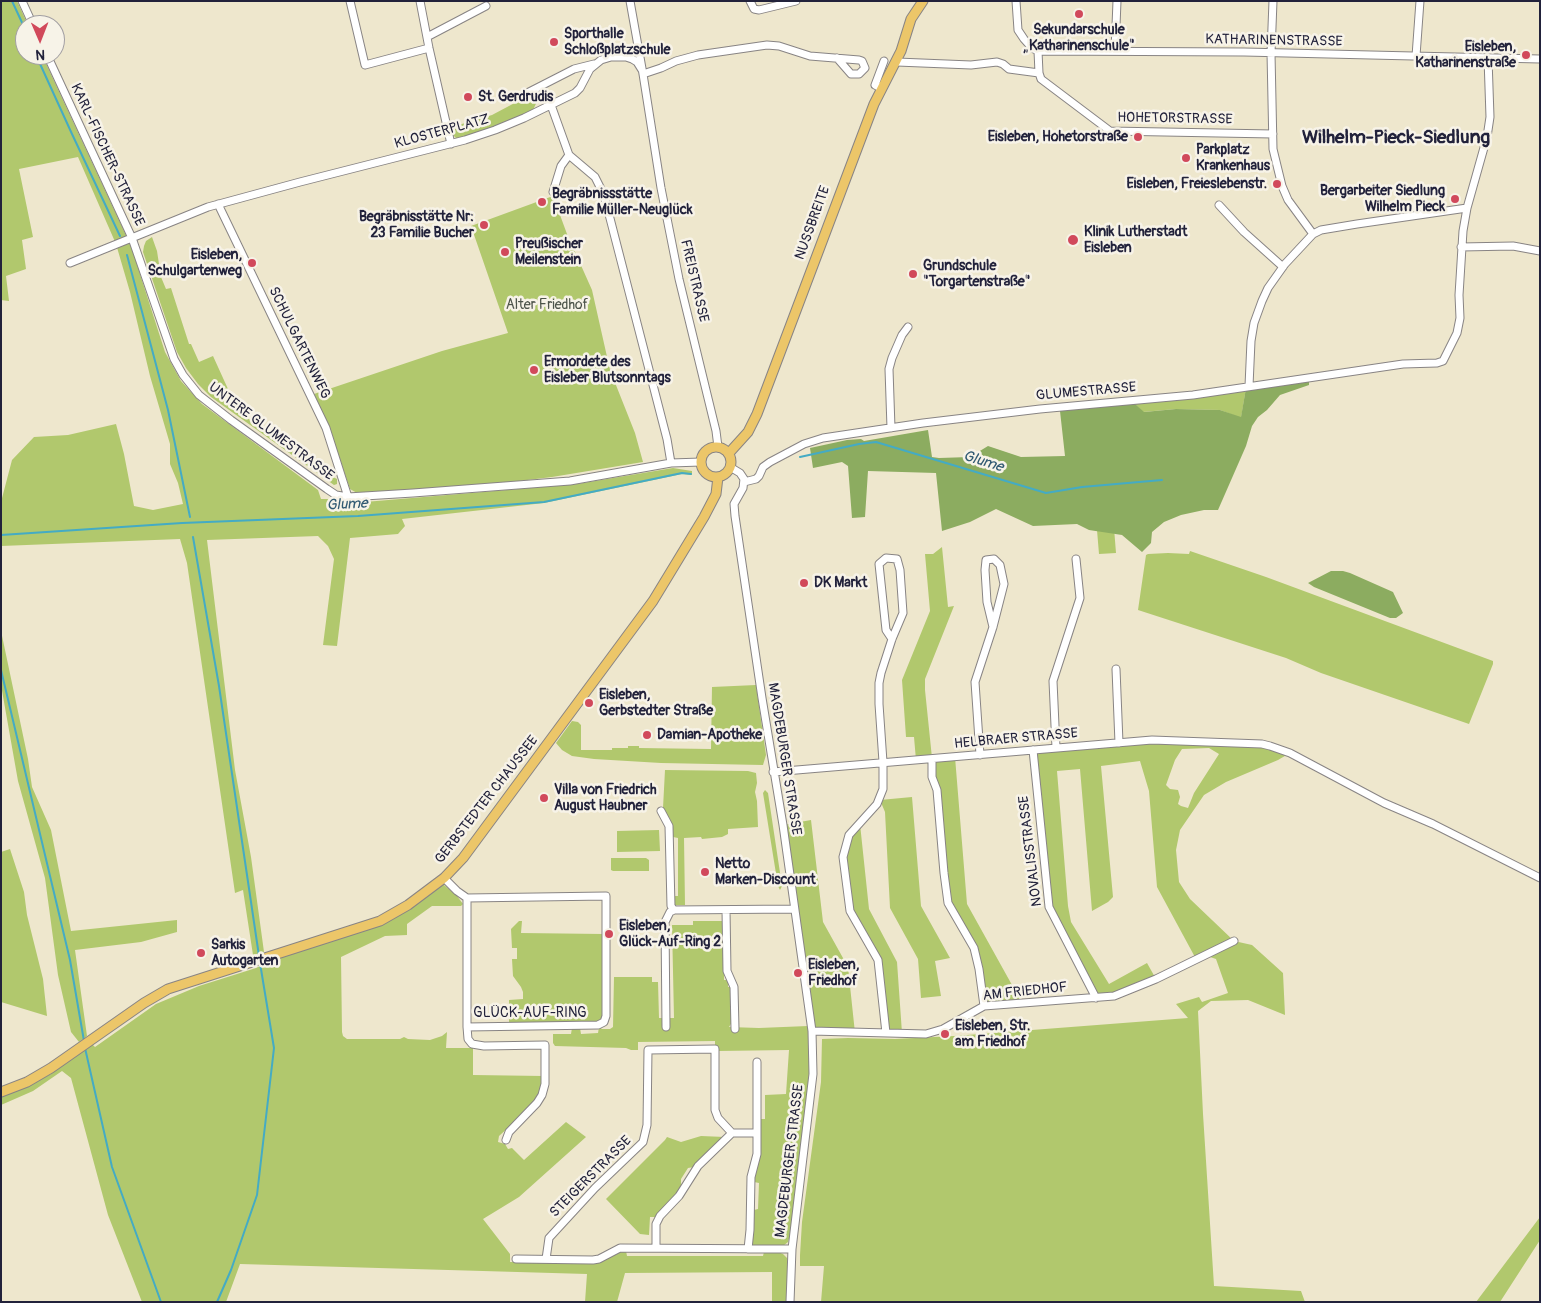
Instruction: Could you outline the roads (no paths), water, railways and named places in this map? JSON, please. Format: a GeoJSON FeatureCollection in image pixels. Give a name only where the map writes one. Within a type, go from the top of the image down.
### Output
{"type":"FeatureCollection","features":[{"type":"Feature","properties":{"kind":"main road","name":"NUSSBREITE"},"geometry":{"type":"LineString","coordinates":[[729,453],[748,432],[757,414],[850,165],[881,88],[897,62],[908,27],[924,1]]}},
{"type":"Feature","properties":{"kind":"main road"},"geometry":{"type":"LineString","coordinates":[[724,448],[729,453],[732,460],[725,474],[718,477],[709,475],[703,469],[701,462],[704,453],[708,449],[724,448]]}},
{"type":"Feature","properties":{"kind":"main road","name":"GERBSTEDTER CHAUSSEE"},"geometry":{"type":"LineString","coordinates":[[1,1092],[35,1077],[56,1065],[144,1003],[168,989],[380,921],[408,905],[444,878],[463,858],[653,601],[716,494],[718,477]]}},
{"type":"Feature","properties":{"kind":"street"},"geometry":{"type":"LineString","coordinates":[[22,1],[28,15]]}},
{"type":"Feature","properties":{"kind":"street"},"geometry":{"type":"LineString","coordinates":[[350,1],[365,65],[429,48]]}},
{"type":"Feature","properties":{"kind":"street"},"geometry":{"type":"LineString","coordinates":[[420,1],[451,144]]}},
{"type":"Feature","properties":{"kind":"street","name":"FREISTRASSE"},"geometry":{"type":"LineString","coordinates":[[630,1],[661,188],[718,447]]}},
{"type":"Feature","properties":{"kind":"street"},"geometry":{"type":"LineString","coordinates":[[750,1],[754,9],[759,10],[796,1]]}},
{"type":"Feature","properties":{"kind":"street"},"geometry":{"type":"LineString","coordinates":[[897,62],[971,65],[997,62],[1009,69],[1039,73],[1038,51],[1032,48],[1018,30],[1016,1]]}},
{"type":"Feature","properties":{"kind":"street"},"geometry":{"type":"LineString","coordinates":[[1115,51],[1117,1]]}},
{"type":"Feature","properties":{"kind":"street"},"geometry":{"type":"LineString","coordinates":[[1273,1],[1271,53],[1273,149],[1282,186],[1288,200],[1313,234]]}},
{"type":"Feature","properties":{"kind":"street"},"geometry":{"type":"LineString","coordinates":[[1416,56],[1420,1]]}},
{"type":"Feature","properties":{"kind":"street"},"geometry":{"type":"LineString","coordinates":[[427,37],[486,6]]}},
{"type":"Feature","properties":{"kind":"street"},"geometry":{"type":"LineString","coordinates":[[527,93],[574,69],[594,64],[606,58],[619,56],[637,62],[642,72],[662,68],[676,61],[698,55],[758,46],[775,46],[805,55],[837,58]]}},
{"type":"Feature","properties":{"kind":"street","name":"KATHARINENSTRASSE"},"geometry":{"type":"LineString","coordinates":[[1038,51],[1271,53],[1540,59]]}},
{"type":"Feature","properties":{"kind":"street"},"geometry":{"type":"LineString","coordinates":[[1488,58],[1490,118],[1487,137],[1467,208],[1461,247],[1513,246],[1540,251]]}},
{"type":"Feature","properties":{"kind":"street"},"geometry":{"type":"LineString","coordinates":[[881,88],[875,85],[884,61]]}},
{"type":"Feature","properties":{"kind":"street","name":"KLOSTERPLATZ"},"geometry":{"type":"LineString","coordinates":[[70,263],[218,204],[451,144],[510,125],[578,91],[594,64]]}},
{"type":"Feature","properties":{"kind":"street","name":"KARL-FISCHER-STRASSE"},"geometry":{"type":"LineString","coordinates":[[51,65],[129,239]]}},
{"type":"Feature","properties":{"kind":"street","name":"HOHETORSTRASSE"},"geometry":{"type":"LineString","coordinates":[[1039,73],[1041,79],[1110,131],[1273,134]]}},
{"type":"Feature","properties":{"kind":"street"},"geometry":{"type":"LineString","coordinates":[[551,105],[569,155],[595,178],[604,195],[667,440],[671,464],[701,462]]}},
{"type":"Feature","properties":{"kind":"street"},"geometry":{"type":"LineString","coordinates":[[554,192],[561,166],[569,155]]}},
{"type":"Feature","properties":{"kind":"street","name":"SCHULGARTENWEG"},"geometry":{"type":"LineString","coordinates":[[218,204],[326,428],[348,497]]}},
{"type":"Feature","properties":{"kind":"street"},"geometry":{"type":"LineString","coordinates":[[1219,204],[1244,232],[1283,267]]}},
{"type":"Feature","properties":{"kind":"street"},"geometry":{"type":"LineString","coordinates":[[1249,386],[1249,351],[1254,323],[1268,288],[1283,267],[1313,234],[1321,230],[1467,208]]}},
{"type":"Feature","properties":{"kind":"street","name":"UNTERE GLUMESTRASSE"},"geometry":{"type":"LineString","coordinates":[[129,239],[174,359],[189,384],[199,395],[231,420],[336,495],[348,497],[570,480],[671,464]]}},
{"type":"Feature","properties":{"kind":"street","name":"GLUMESTRASSE"},"geometry":{"type":"LineString","coordinates":[[744,482],[756,479],[763,467],[770,462],[804,444],[823,438],[1040,409],[1193,395],[1403,364],[1437,363],[1443,361],[1457,333],[1460,318],[1461,247]]}},
{"type":"Feature","properties":{"kind":"street"},"geometry":{"type":"LineString","coordinates":[[891,428],[890,369],[892,358],[902,335],[908,327]]}},
{"type":"Feature","properties":{"kind":"street"},"geometry":{"type":"LineString","coordinates":[[730,467],[740,473],[744,482]]}},
{"type":"Feature","properties":{"kind":"street","name":"MAGDEBURGER STRASSE"},"geometry":{"type":"LineString","coordinates":[[744,482],[743,488],[734,504],[735,516],[773,772],[783,825],[812,1031],[812,1074],[792,1249],[790,1302]]}},
{"type":"Feature","properties":{"kind":"street"},"geometry":{"type":"LineString","coordinates":[[886,1033],[878,960],[850,911],[843,857],[849,835],[873,809],[880,797],[884,780],[878,687],[880,673],[903,613],[900,570],[897,559],[886,558],[879,564],[886,630],[892,639]]}},
{"type":"Feature","properties":{"kind":"street"},"geometry":{"type":"LineString","coordinates":[[980,755],[975,682],[993,627],[1004,584],[1000,564],[994,559],[986,560],[985,570],[986,602],[993,627]]}},
{"type":"Feature","properties":{"kind":"street"},"geometry":{"type":"LineString","coordinates":[[1056,748],[1053,681],[1080,598],[1076,560]]}},
{"type":"Feature","properties":{"kind":"street"},"geometry":{"type":"LineString","coordinates":[[1116,669],[1119,743]]}},
{"type":"Feature","properties":{"kind":"street","name":"HELBRAER STRASSE"},"geometry":{"type":"LineString","coordinates":[[773,772],[1152,740],[1262,744],[1290,754],[1384,803],[1433,824],[1540,878]]}},
{"type":"Feature","properties":{"kind":"street","name":"NOVALISSTRASSE"},"geometry":{"type":"LineString","coordinates":[[1033,750],[1049,907],[1096,998]]}},
{"type":"Feature","properties":{"kind":"street"},"geometry":{"type":"LineString","coordinates":[[932,759],[932,777],[937,790],[948,902],[974,948],[984,1006]]}},
{"type":"Feature","properties":{"kind":"street"},"geometry":{"type":"LineString","coordinates":[[661,811],[669,826],[672,906],[672,911],[665,922],[666,1027]]}},
{"type":"Feature","properties":{"kind":"street"},"geometry":{"type":"LineString","coordinates":[[444,878],[467,898]]}},
{"type":"Feature","properties":{"kind":"street","name":"GLÜCK-AUF-RING"},"geometry":{"type":"LineString","coordinates":[[606,896],[606,1016],[604,1022],[598,1025],[467,1027],[467,898],[606,896]]}},
{"type":"Feature","properties":{"kind":"street"},"geometry":{"type":"LineString","coordinates":[[672,911],[794,909]]}},
{"type":"Feature","properties":{"kind":"street"},"geometry":{"type":"LineString","coordinates":[[726,910],[727,971],[734,988],[735,1029]]}},
{"type":"Feature","properties":{"kind":"street","name":"AM FRIEDHOF"},"geometry":{"type":"LineString","coordinates":[[812,1031],[926,1034],[934,1032],[984,1006],[1114,996],[1156,979],[1234,941]]}},
{"type":"Feature","properties":{"kind":"street"},"geometry":{"type":"LineString","coordinates":[[467,1027],[468,1039],[472,1044],[484,1046],[546,1045],[545,1084],[542,1094],[537,1103],[509,1132],[506,1140]]}},
{"type":"Feature","properties":{"kind":"street","name":"STEIGERSTRASSE"},"geometry":{"type":"LineString","coordinates":[[546,1259],[549,1238],[596,1188],[644,1142],[647,1125],[648,1050],[715,1050],[715,1110],[718,1118],[732,1133]]}},
{"type":"Feature","properties":{"kind":"street"},"geometry":{"type":"LineString","coordinates":[[748,1248],[750,1177],[757,1154],[757,1062]]}},
{"type":"Feature","properties":{"kind":"street"},"geometry":{"type":"LineString","coordinates":[[656,1248],[656,1224],[660,1216],[679,1196],[698,1166],[732,1133],[757,1133]]}},
{"type":"Feature","properties":{"kind":"street"},"geometry":{"type":"LineString","coordinates":[[516,1259],[592,1260],[620,1248],[792,1249]]}},
{"type":"Feature","properties":{"kind":"waterway"},"geometry":{"type":"LineString","coordinates":[[12,1],[18,15]]}},
{"type":"Feature","properties":{"kind":"waterway"},"geometry":{"type":"LineString","coordinates":[[41,65],[120,236]]}},
{"type":"Feature","properties":{"kind":"waterway"},"geometry":{"type":"LineString","coordinates":[[127,255],[168,410],[190,517]]}},
{"type":"Feature","properties":{"kind":"waterway","name":"Glume"},"geometry":{"type":"LineString","coordinates":[[800,457],[876,442],[1046,493],[1082,487],[1162,480]]}},
{"type":"Feature","properties":{"kind":"waterway","name":"Glume"},"geometry":{"type":"LineString","coordinates":[[1,535],[182,523],[358,516],[544,502],[682,473],[691,474]]}},
{"type":"Feature","properties":{"kind":"waterway"},"geometry":{"type":"LineString","coordinates":[[193,537],[219,686],[259,956]]}},
{"type":"Feature","properties":{"kind":"waterway"},"geometry":{"type":"LineString","coordinates":[[1,670],[70,960],[84,1041]]}},
{"type":"Feature","properties":{"kind":"waterway"},"geometry":{"type":"LineString","coordinates":[[217,1302],[231,1270],[257,1195],[274,1048],[260,963]]}},
{"type":"Feature","properties":{"kind":"waterway"},"geometry":{"type":"LineString","coordinates":[[85,1048],[112,1167],[161,1302]]}},
{"type":"Feature","properties":{"kind":"place","name":"Sekundarschule „Katharinenschule\""},"geometry":{"type":"Point","coordinates":[1079,14]}},
{"type":"Feature","properties":{"kind":"place","name":"Sporthalle Schloßplatzschule"},"geometry":{"type":"Point","coordinates":[554,42]}},
{"type":"Feature","properties":{"kind":"place","name":"Eisleben, Katharinenstraße"},"geometry":{"type":"Point","coordinates":[1526,55]}},
{"type":"Feature","properties":{"kind":"place","name":"St. Gerdrudis"},"geometry":{"type":"Point","coordinates":[468,97]}},
{"type":"Feature","properties":{"kind":"place","name":"Eisleben, Hohetorstraße"},"geometry":{"type":"Point","coordinates":[1138,137]}},
{"type":"Feature","properties":{"kind":"place","name":"Parkplatz Krankenhaus"},"geometry":{"type":"Point","coordinates":[1186,158]}},
{"type":"Feature","properties":{"kind":"place","name":"Eisleben, Freieslebenstr."},"geometry":{"type":"Point","coordinates":[1277,184]}},
{"type":"Feature","properties":{"kind":"place","name":"Bergarbeiter Siedlung Wilhelm Pieck"},"geometry":{"type":"Point","coordinates":[1455,199]}},
{"type":"Feature","properties":{"kind":"place","name":"Begräbnissstätte Familie Müller-Neuglück"},"geometry":{"type":"Point","coordinates":[542,202]}},
{"type":"Feature","properties":{"kind":"place","name":"Begräbnisstätte Nr: 23 Familie Bucher"},"geometry":{"type":"Point","coordinates":[484,225]}},
{"type":"Feature","properties":{"kind":"place","name":"Klinik Lutherstadt Eisleben"},"geometry":{"type":"Point","coordinates":[1073,240]}},
{"type":"Feature","properties":{"kind":"place","name":"Preußischer Meilenstein"},"geometry":{"type":"Point","coordinates":[505,252]}},
{"type":"Feature","properties":{"kind":"place","name":"Eisleben, Schulgartenweg"},"geometry":{"type":"Point","coordinates":[252,263]}},
{"type":"Feature","properties":{"kind":"place","name":"Grundschule \"Torgartenstraße\""},"geometry":{"type":"Point","coordinates":[913,274]}},
{"type":"Feature","properties":{"kind":"place","name":"Ermordete des Eisleber Blutsonntags"},"geometry":{"type":"Point","coordinates":[534,370]}},
{"type":"Feature","properties":{"kind":"place","name":"DK Markt"},"geometry":{"type":"Point","coordinates":[804,583]}},
{"type":"Feature","properties":{"kind":"place","name":"Eisleben, Gerbstedter Straße"},"geometry":{"type":"Point","coordinates":[589,703]}},
{"type":"Feature","properties":{"kind":"place","name":"Damian-Apotheke"},"geometry":{"type":"Point","coordinates":[647,735]}},
{"type":"Feature","properties":{"kind":"place","name":"Villa von Friedrich August Haubner"},"geometry":{"type":"Point","coordinates":[544,798]}},
{"type":"Feature","properties":{"kind":"place","name":"Netto Marken-Discount"},"geometry":{"type":"Point","coordinates":[705,872]}},
{"type":"Feature","properties":{"kind":"place","name":"Eisleben, Glück-Auf-Ring 2"},"geometry":{"type":"Point","coordinates":[609,934]}},
{"type":"Feature","properties":{"kind":"place","name":"Sarkis Autogarten"},"geometry":{"type":"Point","coordinates":[201,953]}},
{"type":"Feature","properties":{"kind":"place","name":"Eisleben, Friedhof"},"geometry":{"type":"Point","coordinates":[798,973]}},
{"type":"Feature","properties":{"kind":"place","name":"Eisleben, Str. am Friedhof"},"geometry":{"type":"Point","coordinates":[945,1034]}},
{"type":"Feature","properties":{"kind":"district","name":"Wilhelm-Pieck-Siedlung"},"geometry":{"type":"Point","coordinates":[1396,138]}},
{"type":"Feature","properties":{"kind":"park label","name":"Alter Friedhof"},"geometry":{"type":"Point","coordinates":[547,305]}}]}
